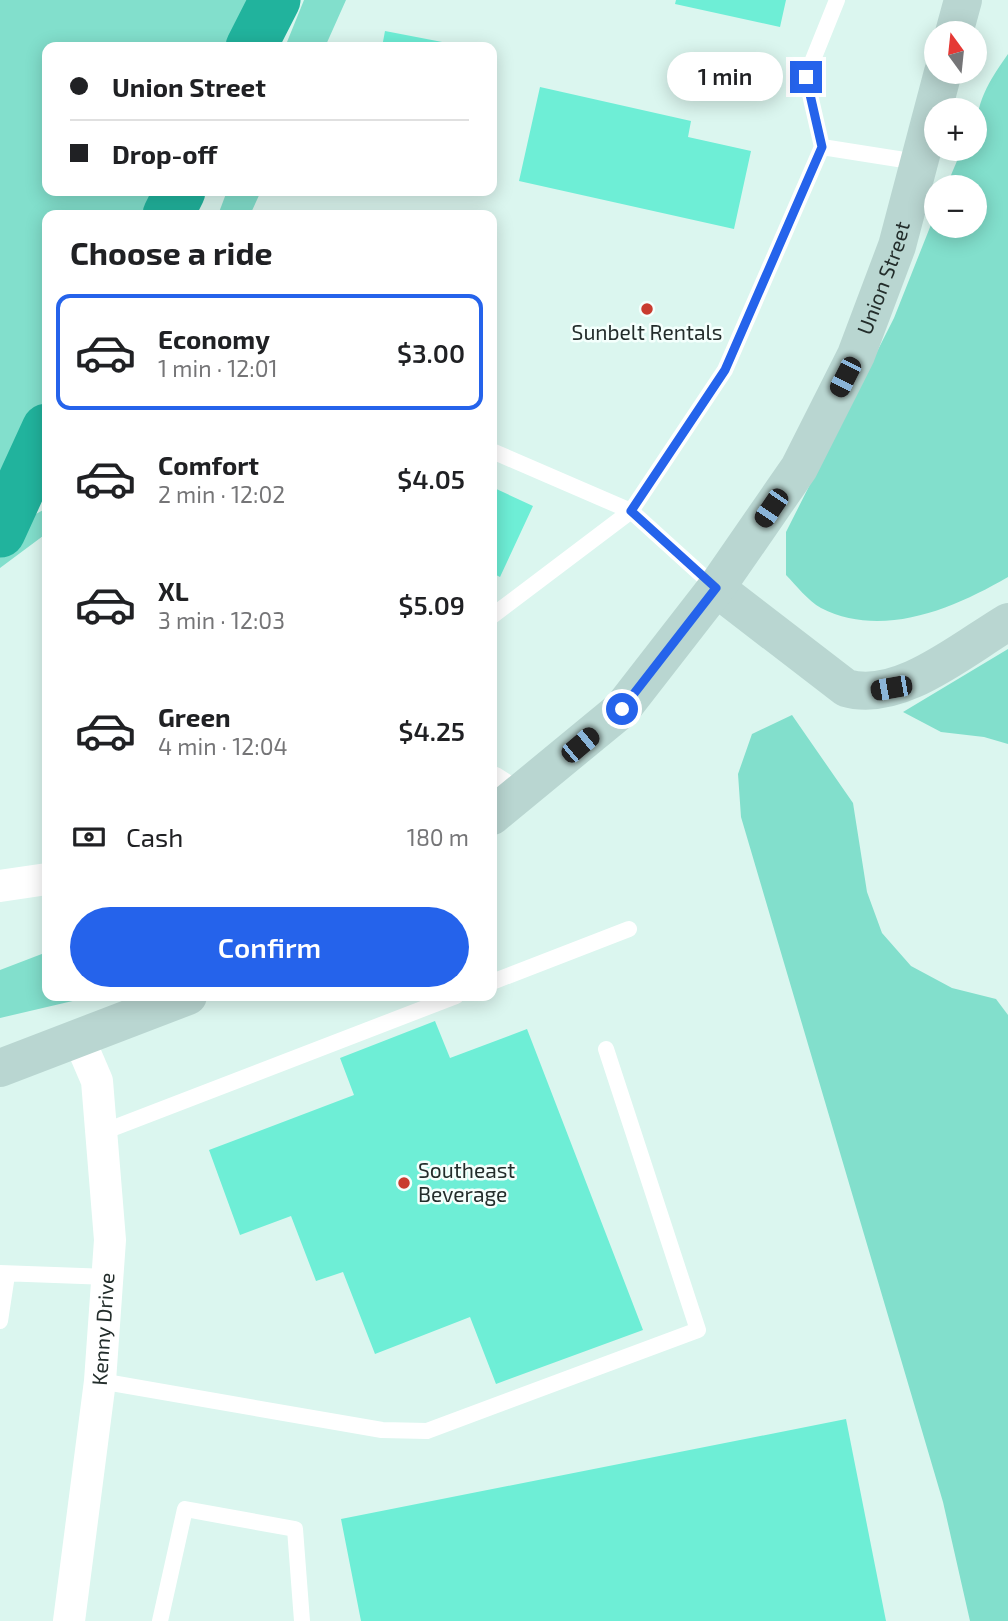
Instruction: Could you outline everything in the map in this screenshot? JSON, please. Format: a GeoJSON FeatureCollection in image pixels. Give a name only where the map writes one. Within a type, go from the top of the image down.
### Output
{"type":"FeatureCollection","features":[{"type":"Feature","properties":{"kind":"main road"},"geometry":{"type":"LineString","coordinates":[[957,21],[963,0]]}},
{"type":"Feature","properties":{"kind":"main road","name":"Union Street"},"geometry":{"type":"LineString","coordinates":[[500,799],[622,709],[716,588],[799,468],[856,355],[897,246],[940,84]]}},
{"type":"Feature","properties":{"kind":"main road"},"geometry":{"type":"LineString","coordinates":[[716,588],[846,688],[860,692],[891,688],[908,682],[1008,622]]}},
{"type":"Feature","properties":{"kind":"main road"},"geometry":{"type":"LineString","coordinates":[[0,1068],[175,1001]]}},
{"type":"Feature","properties":{"kind":"street"},"geometry":{"type":"LineString","coordinates":[[0,886],[42,880]]}},
{"type":"Feature","properties":{"kind":"street","name":"Kenny Drive"},"geometry":{"type":"LineString","coordinates":[[69,1621],[100,1381],[110,1240],[97,1081],[79,1039]]}},
{"type":"Feature","properties":{"kind":"lane"},"geometry":{"type":"LineString","coordinates":[[497,612],[631,511],[725,370],[822,147],[806,77],[837,0]]}},
{"type":"Feature","properties":{"kind":"lane"},"geometry":{"type":"LineString","coordinates":[[822,147],[917,162]]}},
{"type":"Feature","properties":{"kind":"lane"},"geometry":{"type":"LineString","coordinates":[[497,454],[631,511],[716,588]]}},
{"type":"Feature","properties":{"kind":"lane"},"geometry":{"type":"LineString","coordinates":[[497,980],[629,929]]}},
{"type":"Feature","properties":{"kind":"lane"},"geometry":{"type":"LineString","coordinates":[[103,1132],[443,1001]]}},
{"type":"Feature","properties":{"kind":"lane"},"geometry":{"type":"LineString","coordinates":[[100,1381],[382,1430],[426,1431],[698,1330],[606,1049]]}},
{"type":"Feature","properties":{"kind":"lane"},"geometry":{"type":"LineString","coordinates":[[0,1321],[4,1274],[109,1277]]}},
{"type":"Feature","properties":{"kind":"lane"},"geometry":{"type":"LineString","coordinates":[[160,1621],[185,1509],[295,1529],[302,1621]]}},
{"type":"Feature","properties":{"kind":"green space"},"geometry":{"type":"Polygon","coordinates":[[[0,0],[251,0],[249,22],[239,42],[42,42],[42,196],[163,196],[156,210],[42,210],[42,441],[11,512],[0,514],[0,0]]]}},
{"type":"Feature","properties":{"kind":"green space"},"geometry":{"type":"Polygon","coordinates":[[[304,0],[346,0],[327,42],[287,42],[304,0]]]}},
{"type":"Feature","properties":{"kind":"green space"},"geometry":{"type":"Polygon","coordinates":[[[1008,54],[1008,577],[964,600],[917,616],[868,621],[844,617],[816,605],[786,575],[786,532],[894,318],[926,238],[987,238],[987,175],[951,175],[957,161],[987,161],[987,98],[982,98],[1008,54]]]}},
{"type":"Feature","properties":{"kind":"green space"},"geometry":{"type":"Polygon","coordinates":[[[225,196],[259,196],[252,210],[220,210],[225,196]]]}},
{"type":"Feature","properties":{"kind":"green space"},"geometry":{"type":"Polygon","coordinates":[[[42,511],[42,537],[0,568],[0,533],[42,511]]]}},
{"type":"Feature","properties":{"kind":"green space"},"geometry":{"type":"Polygon","coordinates":[[[1008,649],[1008,744],[984,737],[941,732],[903,712],[1008,649]]]}},
{"type":"Feature","properties":{"kind":"green space"},"geometry":{"type":"Polygon","coordinates":[[[792,715],[853,803],[867,892],[882,933],[911,966],[952,988],[996,999],[1008,1015],[1008,1621],[970,1621],[943,1502],[741,817],[738,774],[752,734],[792,715]]]}},
{"type":"Feature","properties":{"kind":"green space"},"geometry":{"type":"Polygon","coordinates":[[[42,954],[42,1001],[73,1001],[0,1018],[0,970],[42,954]]]}},
{"type":"Feature","properties":{"kind":"building"},"geometry":{"type":"Polygon","coordinates":[[[676,0],[786,0],[780,27],[675,4],[676,0]]]}},
{"type":"Feature","properties":{"kind":"building"},"geometry":{"type":"Polygon","coordinates":[[[385,31],[442,42],[383,42],[385,31]]]}},
{"type":"Feature","properties":{"kind":"building"},"geometry":{"type":"Polygon","coordinates":[[[540,87],[691,121],[688,137],[751,151],[734,229],[519,181],[540,87]]]}},
{"type":"Feature","properties":{"kind":"building"},"geometry":{"type":"Polygon","coordinates":[[[497,489],[533,506],[500,577],[497,576],[497,489]]]}},
{"type":"Feature","properties":{"kind":"building","name":"Southeast Beverage"},"geometry":{"type":"Polygon","coordinates":[[[435,1021],[450,1058],[527,1029],[643,1330],[496,1384],[470,1317],[375,1354],[343,1272],[316,1281],[291,1216],[240,1235],[209,1150],[354,1095],[340,1058],[435,1021]]]}},
{"type":"Feature","properties":{"kind":"building"},"geometry":{"type":"Polygon","coordinates":[[[846,1419],[886,1621],[361,1621],[341,1519],[846,1419]]]}},
{"type":"Feature","properties":{"kind":"waterway"},"geometry":{"type":"LineString","coordinates":[[254,42],[275,0]]}},
{"type":"Feature","properties":{"kind":"waterway"},"geometry":{"type":"LineString","coordinates":[[170,210],[178,196]]}},
{"type":"Feature","properties":{"kind":"waterway"},"geometry":{"type":"LineString","coordinates":[[0,532],[42,440]]}},
{"type":"Feature","properties":{"kind":"place","name":"Sunbelt Rentals"},"geometry":{"type":"Point","coordinates":[647,309]}},
{"type":"Feature","properties":{"kind":"place","name":"Southeast Beverage"},"geometry":{"type":"Point","coordinates":[404,1183]}},
{"type":"Feature","properties":{"kind":"route"},"geometry":{"type":"LineString","coordinates":[[622,709],[716,588],[631,511],[725,370],[822,147],[806,77]]}}]}
